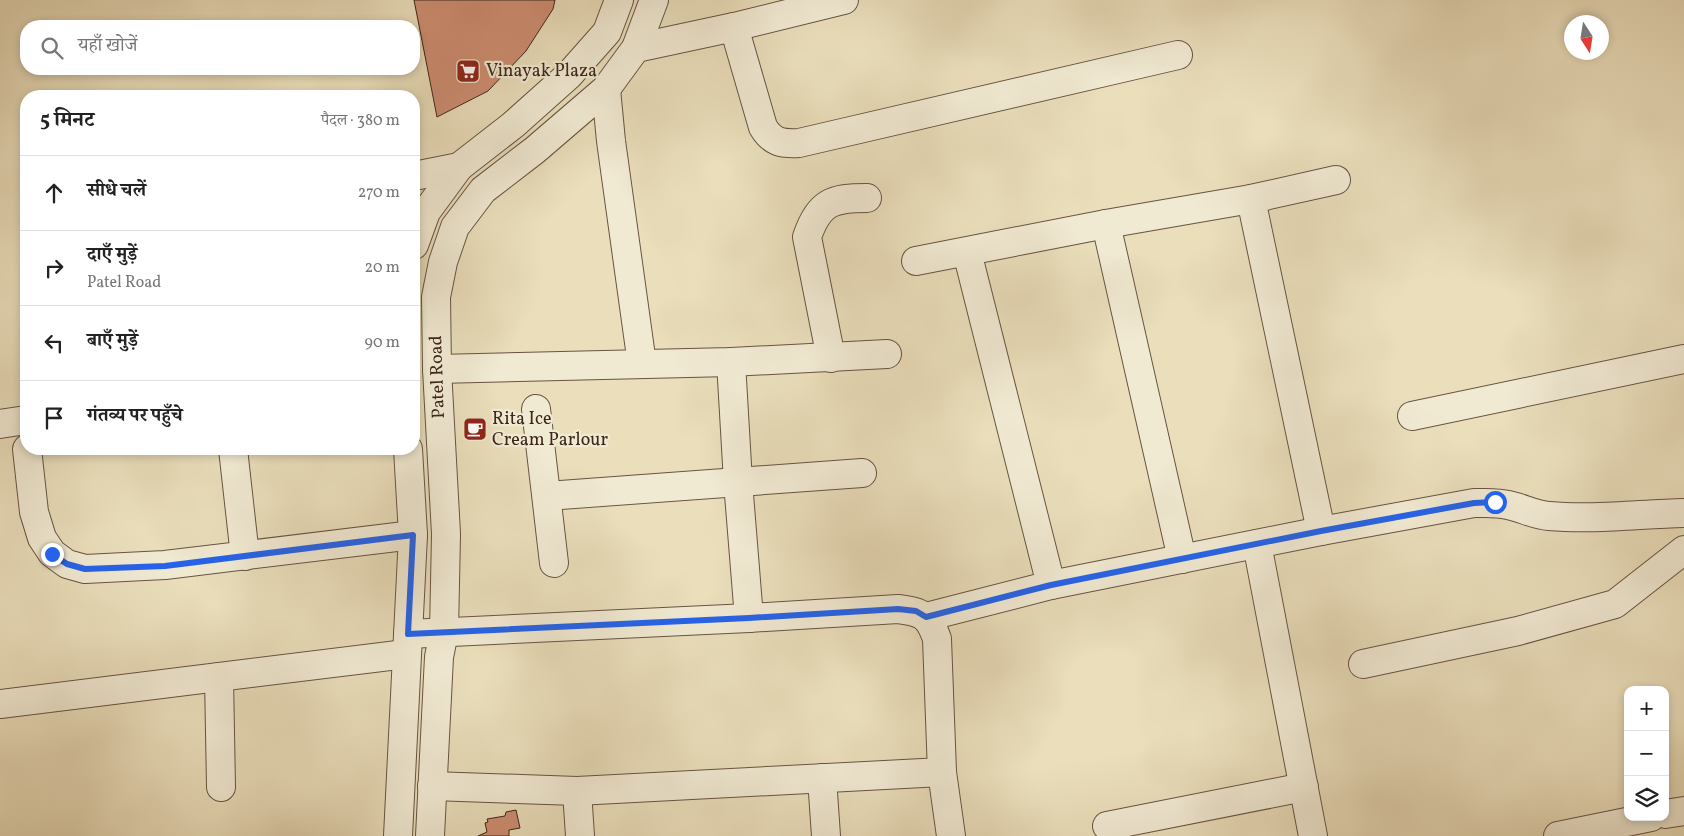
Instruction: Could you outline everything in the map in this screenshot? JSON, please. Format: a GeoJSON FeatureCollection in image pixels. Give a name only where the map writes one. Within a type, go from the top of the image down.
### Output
{"type":"FeatureCollection","features":[{"type":"Feature","properties":{"kind":"street"},"geometry":{"type":"LineString","coordinates":[[420,228],[426,212],[460,167],[513,125],[570,75],[607,32],[619,0]]}},
{"type":"Feature","properties":{"kind":"street","name":"Patel Road"},"geometry":{"type":"LineString","coordinates":[[430,836],[439,657],[444,632],[446,534],[436,369],[436,297],[443,262],[455,228],[484,190],[606,89],[636,48],[654,0]]}},
{"type":"Feature","properties":{"kind":"street"},"geometry":{"type":"LineString","coordinates":[[636,48],[734,27],[844,0]]}},
{"type":"Feature","properties":{"kind":"street"},"geometry":{"type":"LineString","coordinates":[[734,27],[763,127],[768,136],[778,142],[788,144],[1178,55]]}},
{"type":"Feature","properties":{"kind":"street"},"geometry":{"type":"LineString","coordinates":[[606,89],[611,141],[642,364]]}},
{"type":"Feature","properties":{"kind":"street"},"geometry":{"type":"LineString","coordinates":[[420,175],[460,167]]}},
{"type":"Feature","properties":{"kind":"street"},"geometry":{"type":"LineString","coordinates":[[916,261],[1106,224],[1251,199],[1336,180]]}},
{"type":"Feature","properties":{"kind":"street"},"geometry":{"type":"LineString","coordinates":[[831,358],[806,236],[812,220],[822,208],[843,198],[867,198]]}},
{"type":"Feature","properties":{"kind":"street"},"geometry":{"type":"LineString","coordinates":[[1251,199],[1321,531]]}},
{"type":"Feature","properties":{"kind":"street"},"geometry":{"type":"LineString","coordinates":[[1106,224],[1182,559]]}},
{"type":"Feature","properties":{"kind":"street"},"geometry":{"type":"LineString","coordinates":[[967,252],[1051,585]]}},
{"type":"Feature","properties":{"kind":"street"},"geometry":{"type":"LineString","coordinates":[[436,369],[731,362],[887,354]]}},
{"type":"Feature","properties":{"kind":"street"},"geometry":{"type":"LineString","coordinates":[[1412,416],[1684,360]]}},
{"type":"Feature","properties":{"kind":"street"},"geometry":{"type":"LineString","coordinates":[[731,362],[749,618]]}},
{"type":"Feature","properties":{"kind":"street"},"geometry":{"type":"LineString","coordinates":[[536,410],[554,563]]}},
{"type":"Feature","properties":{"kind":"street"},"geometry":{"type":"LineString","coordinates":[[25,455],[34,512],[42,538],[52,554],[67,564],[85,569],[165,566],[413,535]]}},
{"type":"Feature","properties":{"kind":"street"},"geometry":{"type":"LineString","coordinates":[[234,455],[245,556]]}},
{"type":"Feature","properties":{"kind":"street"},"geometry":{"type":"LineString","coordinates":[[398,836],[413,535],[408,455]]}},
{"type":"Feature","properties":{"kind":"street"},"geometry":{"type":"LineString","coordinates":[[547,496],[862,473]]}},
{"type":"Feature","properties":{"kind":"street"},"geometry":{"type":"LineString","coordinates":[[926,617],[1051,585],[1321,531],[1474,503],[1495,502],[1510,505],[1534,514],[1550,516],[1577,517],[1684,512]]}},
{"type":"Feature","properties":{"kind":"street"},"geometry":{"type":"LineString","coordinates":[[1256,544],[1314,836]]}},
{"type":"Feature","properties":{"kind":"street"},"geometry":{"type":"LineString","coordinates":[[1363,664],[1518,631],[1615,604],[1684,550]]}},
{"type":"Feature","properties":{"kind":"street"},"geometry":{"type":"LineString","coordinates":[[0,704],[219,678],[407,644],[444,632],[898,609],[916,611],[926,617],[937,639],[942,772],[951,836]]}},
{"type":"Feature","properties":{"kind":"street"},"geometry":{"type":"LineString","coordinates":[[219,678],[221,787]]}},
{"type":"Feature","properties":{"kind":"street"},"geometry":{"type":"LineString","coordinates":[[432,786],[577,791],[942,772]]}},
{"type":"Feature","properties":{"kind":"street"},"geometry":{"type":"LineString","coordinates":[[822,778],[826,836]]}},
{"type":"Feature","properties":{"kind":"street"},"geometry":{"type":"LineString","coordinates":[[1107,826],[1304,787]]}},
{"type":"Feature","properties":{"kind":"street"},"geometry":{"type":"LineString","coordinates":[[577,791],[580,836]]}},
{"type":"Feature","properties":{"kind":"street"},"geometry":{"type":"LineString","coordinates":[[1669,813],[1684,811]]}},
{"type":"Feature","properties":{"kind":"street"},"geometry":{"type":"LineString","coordinates":[[1558,836],[1631,821]]}},
{"type":"Feature","properties":{"kind":"building","name":"Vinayak Plaza"},"geometry":{"type":"Polygon","coordinates":[[[414,0],[555,0],[553,9],[526,51],[488,91],[437,117],[420,31],[420,20],[418,20],[414,0]]]}},
{"type":"Feature","properties":{"kind":"building"},"geometry":{"type":"Polygon","coordinates":[[[516,810],[520,828],[509,830],[509,836],[478,836],[487,832],[485,823],[488,822],[487,819],[505,816],[506,812],[516,810]]]}},
{"type":"Feature","properties":{"kind":"place","name":"Vinayak Plaza"},"geometry":{"type":"Point","coordinates":[468,71]}},
{"type":"Feature","properties":{"kind":"place","name":"Rita Ice Cream Parlour"},"geometry":{"type":"Point","coordinates":[475,429]}},
{"type":"Feature","properties":{"kind":"route"},"geometry":{"type":"LineString","coordinates":[[52,554],[67,564],[85,569],[165,566],[413,535],[408,634],[898,609],[916,611],[926,617],[1051,585],[1321,531],[1474,503],[1495,502]]}}]}
